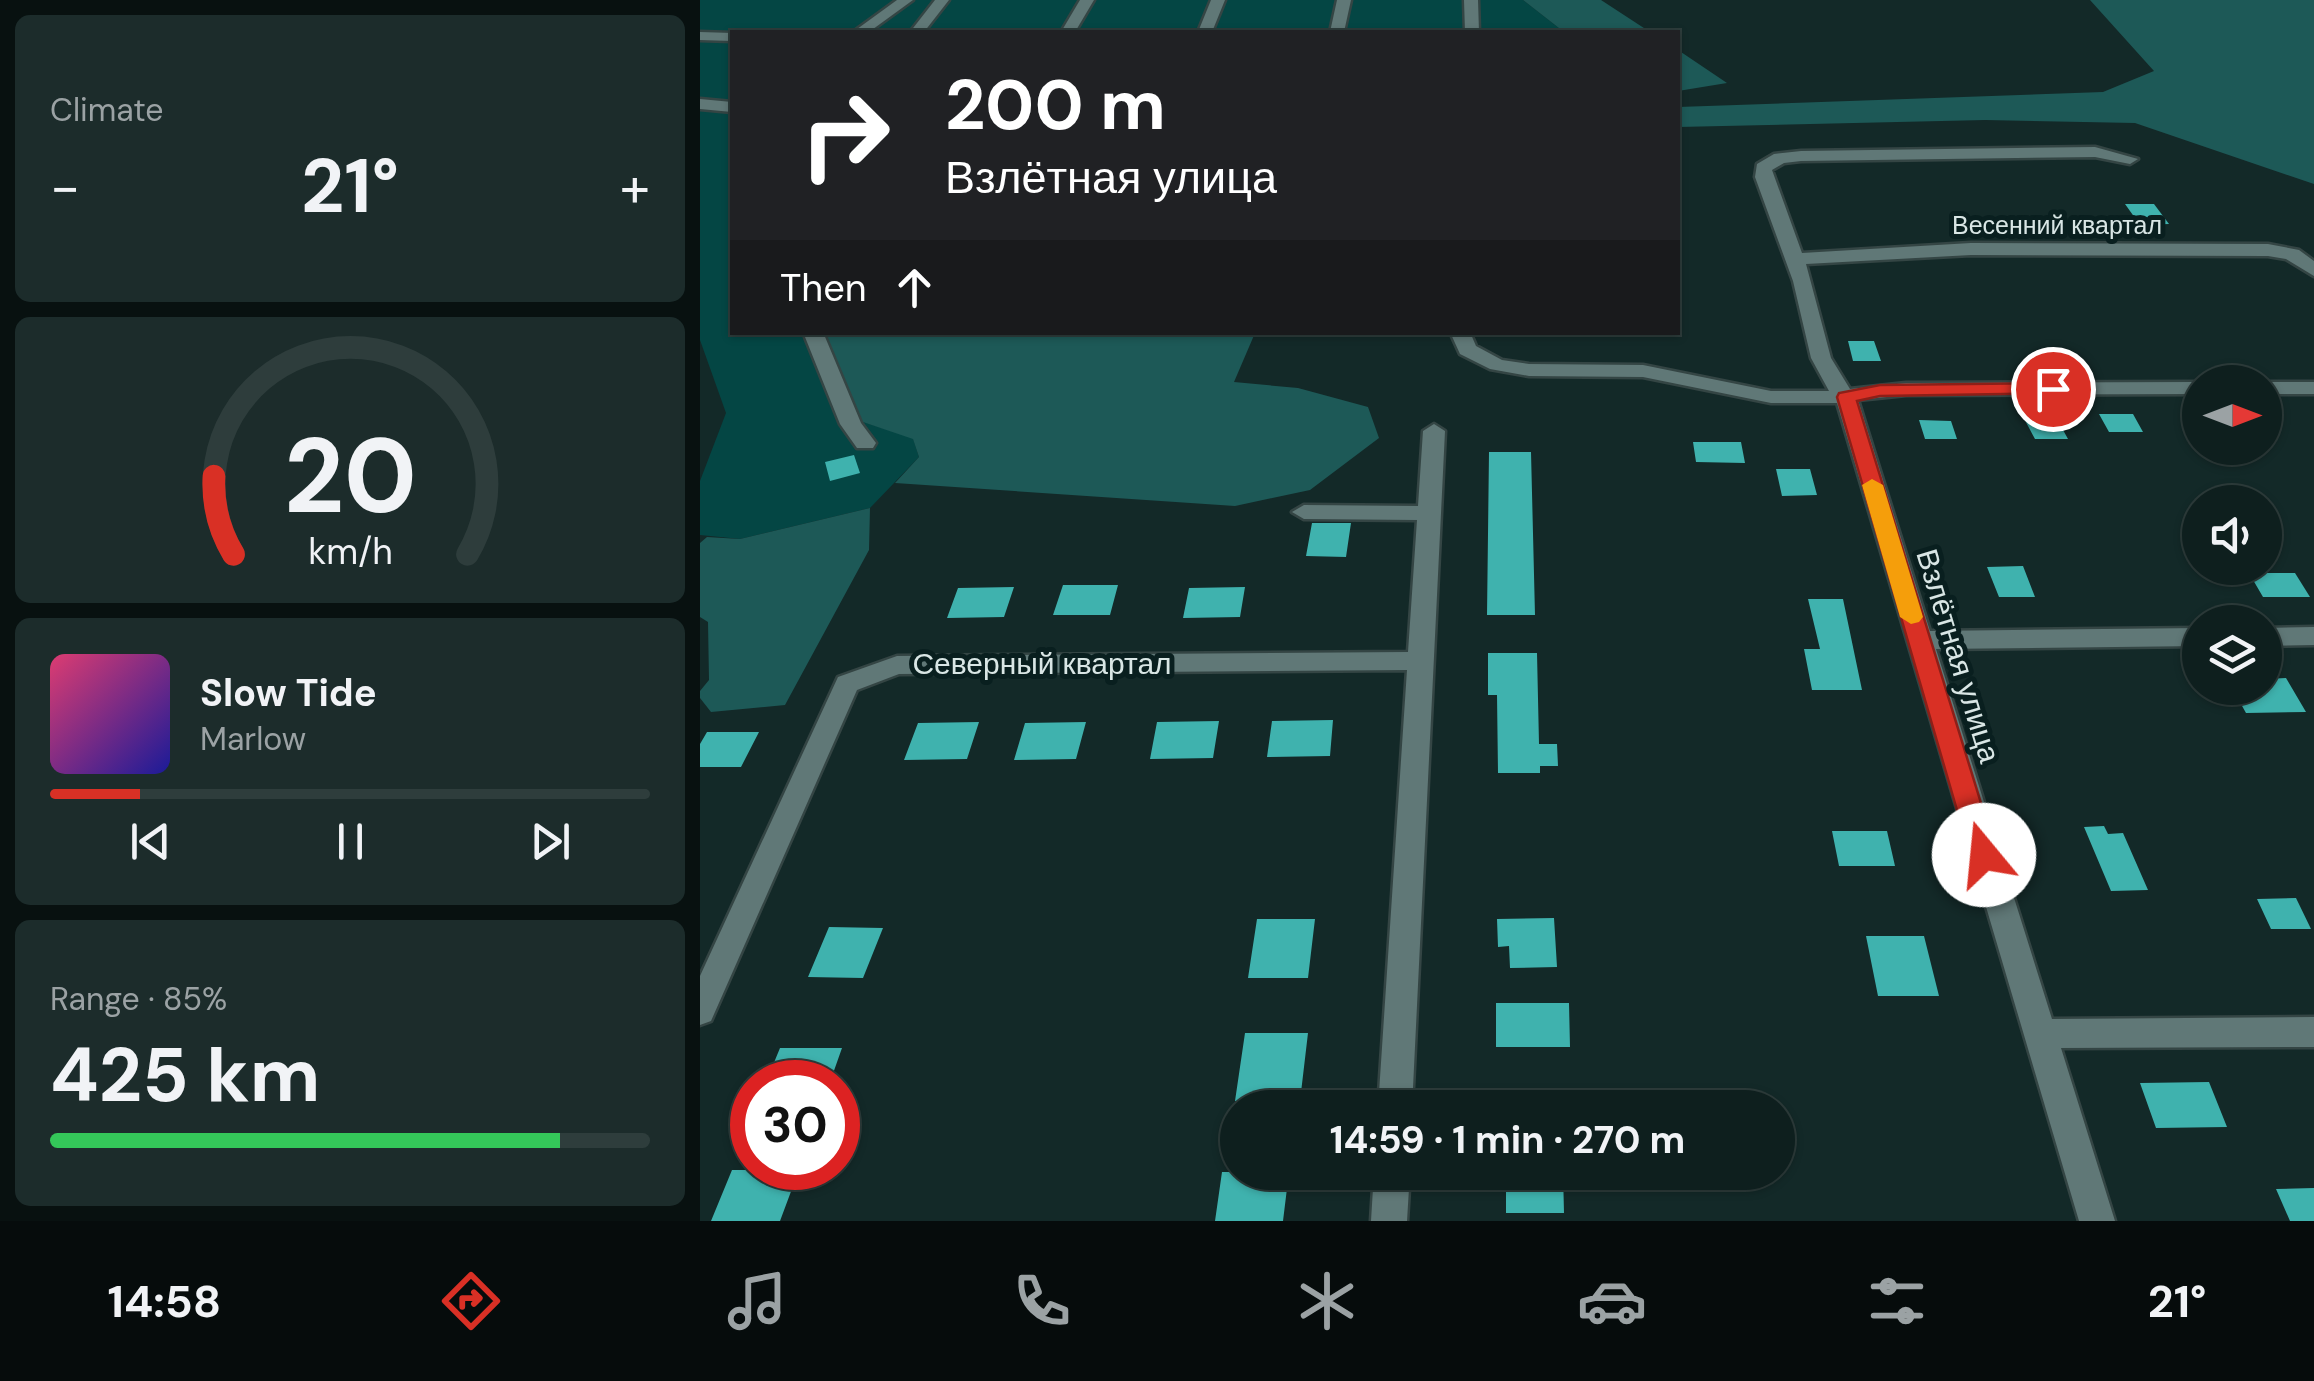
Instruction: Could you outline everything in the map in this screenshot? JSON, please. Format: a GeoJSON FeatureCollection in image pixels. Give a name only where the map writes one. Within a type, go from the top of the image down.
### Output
{"type":"FeatureCollection","features":[{"type":"Feature","properties":{"kind":"street"},"geometry":{"type":"LineString","coordinates":[[863,30],[906,0]]}},
{"type":"Feature","properties":{"kind":"street"},"geometry":{"type":"LineString","coordinates":[[920,30],[942,0]]}},
{"type":"Feature","properties":{"kind":"street"},"geometry":{"type":"LineString","coordinates":[[1069,30],[1087,0]]}},
{"type":"Feature","properties":{"kind":"street"},"geometry":{"type":"LineString","coordinates":[[1207,30],[1218,0]]}},
{"type":"Feature","properties":{"kind":"street"},"geometry":{"type":"LineString","coordinates":[[1337,30],[1344,0]]}},
{"type":"Feature","properties":{"kind":"street"},"geometry":{"type":"LineString","coordinates":[[1471,0],[1472,30]]}},
{"type":"Feature","properties":{"kind":"street"},"geometry":{"type":"LineString","coordinates":[[700,36],[730,37]]}},
{"type":"Feature","properties":{"kind":"street"},"geometry":{"type":"LineString","coordinates":[[700,94],[730,94]]}},
{"type":"Feature","properties":{"kind":"street"},"geometry":{"type":"LineString","coordinates":[[700,104],[730,106]]}},
{"type":"Feature","properties":{"kind":"street","name":"Взлётная улица"},"geometry":{"type":"LineString","coordinates":[[2097,1221],[1846,397],[1827,375],[1794,259],[1762,168],[1770,161],[1802,156],[1921,158],[2095,152],[2130,159]]}},
{"type":"Feature","properties":{"kind":"street","name":"Весенний квартал"},"geometry":{"type":"LineString","coordinates":[[1794,259],[1971,249],[2268,250],[2300,258],[2314,270]]}},
{"type":"Feature","properties":{"kind":"street"},"geometry":{"type":"LineString","coordinates":[[814,335],[851,424],[865,443]]}},
{"type":"Feature","properties":{"kind":"street"},"geometry":{"type":"LineString","coordinates":[[1461,335],[1467,350],[1496,364],[1530,370],[1643,371],[1771,396],[1846,397],[1861,392],[1906,390],[2182,388]]}},
{"type":"Feature","properties":{"kind":"street"},"geometry":{"type":"LineString","coordinates":[[2282,388],[2314,388]]}},
{"type":"Feature","properties":{"kind":"street"},"geometry":{"type":"LineString","coordinates":[[1396,1090],[1434,431]]}},
{"type":"Feature","properties":{"kind":"street"},"geometry":{"type":"LineString","coordinates":[[1304,512],[1428,513]]}},
{"type":"Feature","properties":{"kind":"street"},"geometry":{"type":"LineString","coordinates":[[2282,636],[2314,636]]}},
{"type":"Feature","properties":{"kind":"street"},"geometry":{"type":"LineString","coordinates":[[1918,640],[2182,637]]}},
{"type":"Feature","properties":{"kind":"street","name":"Северный квартал"},"geometry":{"type":"LineString","coordinates":[[700,1011],[847,684],[897,665],[1418,661]]}},
{"type":"Feature","properties":{"kind":"street"},"geometry":{"type":"LineString","coordinates":[[2038,1034],[2314,1032]]}},
{"type":"Feature","properties":{"kind":"street"},"geometry":{"type":"LineString","coordinates":[[1390,1221],[1391,1190]]}},
{"type":"Feature","properties":{"kind":"shaded area"},"geometry":{"type":"Polygon","coordinates":[[[700,0],[1523,0],[1561,30],[730,30],[730,335],[818,335],[854,419],[913,438],[919,457],[870,508],[740,539],[700,535],[700,481],[726,413],[700,340],[700,0]]]}},
{"type":"Feature","properties":{"kind":"shaded area"},"geometry":{"type":"Polygon","coordinates":[[[1523,0],[1601,0],[1647,30],[1561,30],[1523,0]]]}},
{"type":"Feature","properties":{"kind":"shaded area"},"geometry":{"type":"Polygon","coordinates":[[[2090,0],[2314,0],[2314,184],[2135,123],[1985,120],[1680,127],[1680,107],[2103,92],[2154,71],[2090,0]]]}},
{"type":"Feature","properties":{"kind":"shaded area"},"geometry":{"type":"Polygon","coordinates":[[[1680,51],[1727,83],[1680,91],[1680,51]]]}},
{"type":"Feature","properties":{"kind":"shaded area"},"geometry":{"type":"Polygon","coordinates":[[[818,335],[1254,335],[1234,382],[1298,388],[1368,407],[1379,438],[1310,490],[1235,506],[895,483],[919,457],[913,439],[854,419],[818,335]]]}},
{"type":"Feature","properties":{"kind":"shaded area"},"geometry":{"type":"Polygon","coordinates":[[[870,508],[869,550],[785,705],[711,712],[700,698],[700,691],[709,680],[708,622],[700,617],[700,543],[707,537],[740,539],[870,508]]]}},
{"type":"Feature","properties":{"kind":"building"},"geometry":{"type":"Polygon","coordinates":[[[2125,204],[2154,204],[2169,224],[2140,225],[2125,204]]]}},
{"type":"Feature","properties":{"kind":"building"},"geometry":{"type":"Polygon","coordinates":[[[1848,341],[1874,341],[1881,361],[1853,361],[1848,341]]]}},
{"type":"Feature","properties":{"kind":"building"},"geometry":{"type":"Polygon","coordinates":[[[2051,408],[2068,439],[2035,439],[2019,409],[2051,408]]]}},
{"type":"Feature","properties":{"kind":"building"},"geometry":{"type":"Polygon","coordinates":[[[2099,414],[2133,414],[2143,432],[2109,432],[2099,414]]]}},
{"type":"Feature","properties":{"kind":"building"},"geometry":{"type":"Polygon","coordinates":[[[1919,420],[1951,421],[1957,439],[1925,439],[1919,420]]]}},
{"type":"Feature","properties":{"kind":"building"},"geometry":{"type":"Polygon","coordinates":[[[1693,442],[1741,442],[1745,463],[1696,462],[1693,442]]]}},
{"type":"Feature","properties":{"kind":"building"},"geometry":{"type":"Polygon","coordinates":[[[1489,452],[1531,452],[1535,615],[1487,615],[1489,452]]]}},
{"type":"Feature","properties":{"kind":"building"},"geometry":{"type":"Polygon","coordinates":[[[854,455],[860,473],[830,481],[825,462],[854,455]]]}},
{"type":"Feature","properties":{"kind":"building"},"geometry":{"type":"Polygon","coordinates":[[[1776,469],[1810,469],[1817,495],[1782,496],[1776,469]]]}},
{"type":"Feature","properties":{"kind":"building"},"geometry":{"type":"Polygon","coordinates":[[[1312,523],[1351,523],[1346,557],[1306,556],[1312,523]]]}},
{"type":"Feature","properties":{"kind":"building"},"geometry":{"type":"Polygon","coordinates":[[[2023,566],[2035,597],[1999,597],[1987,567],[2023,566]]]}},
{"type":"Feature","properties":{"kind":"building"},"geometry":{"type":"Polygon","coordinates":[[[2282,573],[2295,573],[2310,597],[2263,597],[2256,585],[2282,585],[2282,573]]]}},
{"type":"Feature","properties":{"kind":"building"},"geometry":{"type":"Polygon","coordinates":[[[1063,585],[1118,585],[1110,615],[1053,615],[1063,585]]]}},
{"type":"Feature","properties":{"kind":"building"},"geometry":{"type":"Polygon","coordinates":[[[1014,587],[1004,617],[947,618],[958,588],[1014,587]]]}},
{"type":"Feature","properties":{"kind":"building"},"geometry":{"type":"Polygon","coordinates":[[[1245,587],[1240,617],[1183,618],[1189,588],[1245,587]]]}},
{"type":"Feature","properties":{"kind":"building"},"geometry":{"type":"Polygon","coordinates":[[[1808,599],[1843,599],[1862,690],[1812,690],[1804,649],[1820,649],[1808,599]]]}},
{"type":"Feature","properties":{"kind":"building"},"geometry":{"type":"Polygon","coordinates":[[[1488,653],[1537,653],[1539,744],[1557,744],[1558,766],[1540,766],[1540,773],[1498,773],[1497,695],[1488,695],[1488,653]]]}},
{"type":"Feature","properties":{"kind":"building"},"geometry":{"type":"Polygon","coordinates":[[[2282,678],[2286,678],[2306,712],[2246,713],[2242,705],[2282,705],[2282,678]]]}},
{"type":"Feature","properties":{"kind":"building"},"geometry":{"type":"Polygon","coordinates":[[[1333,720],[1330,756],[1267,757],[1272,721],[1333,720]]]}},
{"type":"Feature","properties":{"kind":"building"},"geometry":{"type":"Polygon","coordinates":[[[1219,721],[1213,758],[1150,759],[1157,722],[1219,721]]]}},
{"type":"Feature","properties":{"kind":"building"},"geometry":{"type":"Polygon","coordinates":[[[979,722],[967,759],[904,760],[918,723],[979,722]]]}},
{"type":"Feature","properties":{"kind":"building"},"geometry":{"type":"Polygon","coordinates":[[[1086,722],[1076,759],[1014,760],[1025,723],[1086,722]]]}},
{"type":"Feature","properties":{"kind":"building"},"geometry":{"type":"Polygon","coordinates":[[[707,732],[759,732],[741,767],[700,767],[700,744],[707,732]]]}},
{"type":"Feature","properties":{"kind":"building"},"geometry":{"type":"Polygon","coordinates":[[[2104,826],[2108,834],[2123,833],[2148,890],[2111,891],[2084,827],[2104,826]]]}},
{"type":"Feature","properties":{"kind":"building"},"geometry":{"type":"Polygon","coordinates":[[[1832,831],[1887,831],[1895,866],[1839,866],[1832,831]]]}},
{"type":"Feature","properties":{"kind":"building"},"geometry":{"type":"Polygon","coordinates":[[[2296,898],[2311,929],[2271,929],[2257,899],[2296,898]]]}},
{"type":"Feature","properties":{"kind":"building"},"geometry":{"type":"Polygon","coordinates":[[[1554,918],[1557,967],[1510,968],[1509,946],[1498,947],[1497,919],[1554,918]]]}},
{"type":"Feature","properties":{"kind":"building"},"geometry":{"type":"Polygon","coordinates":[[[1257,919],[1315,919],[1308,978],[1248,978],[1257,919]]]}},
{"type":"Feature","properties":{"kind":"building"},"geometry":{"type":"Polygon","coordinates":[[[829,927],[883,928],[863,978],[808,977],[829,927]]]}},
{"type":"Feature","properties":{"kind":"building"},"geometry":{"type":"Polygon","coordinates":[[[1866,936],[1924,936],[1939,996],[1878,996],[1866,936]]]}},
{"type":"Feature","properties":{"kind":"building"},"geometry":{"type":"Polygon","coordinates":[[[1496,1003],[1569,1003],[1570,1047],[1496,1047],[1496,1003]]]}},
{"type":"Feature","properties":{"kind":"building"},"geometry":{"type":"Polygon","coordinates":[[[1245,1033],[1308,1033],[1301,1090],[1237,1090],[1245,1033]]]}},
{"type":"Feature","properties":{"kind":"building"},"geometry":{"type":"Polygon","coordinates":[[[780,1048],[842,1048],[838,1060],[775,1060],[780,1048]]]}},
{"type":"Feature","properties":{"kind":"building"},"geometry":{"type":"Polygon","coordinates":[[[2209,1082],[2227,1127],[2156,1128],[2140,1083],[2209,1082]]]}},
{"type":"Feature","properties":{"kind":"building"},"geometry":{"type":"Polygon","coordinates":[[[730,1175],[730,1190],[792,1190],[780,1221],[711,1221],[730,1175]]]}},
{"type":"Feature","properties":{"kind":"building"},"geometry":{"type":"Polygon","coordinates":[[[1220,1186],[1220,1190],[1287,1190],[1283,1221],[1215,1221],[1220,1186]]]}},
{"type":"Feature","properties":{"kind":"building"},"geometry":{"type":"Polygon","coordinates":[[[2314,1188],[2314,1221],[2290,1221],[2276,1189],[2314,1188]]]}},
{"type":"Feature","properties":{"kind":"building"},"geometry":{"type":"Polygon","coordinates":[[[1506,1190],[1563,1190],[1564,1213],[1506,1213],[1506,1190]]]}},
{"type":"Feature","properties":{"kind":"slow traffic"},"geometry":{"type":"LineString","coordinates":[[1872,485],[1911,617]]}},
{"type":"Feature","properties":{"kind":"route"},"geometry":{"type":"LineString","coordinates":[[1984,855],[1846,397],[1880,390],[2053,389]]}}]}
